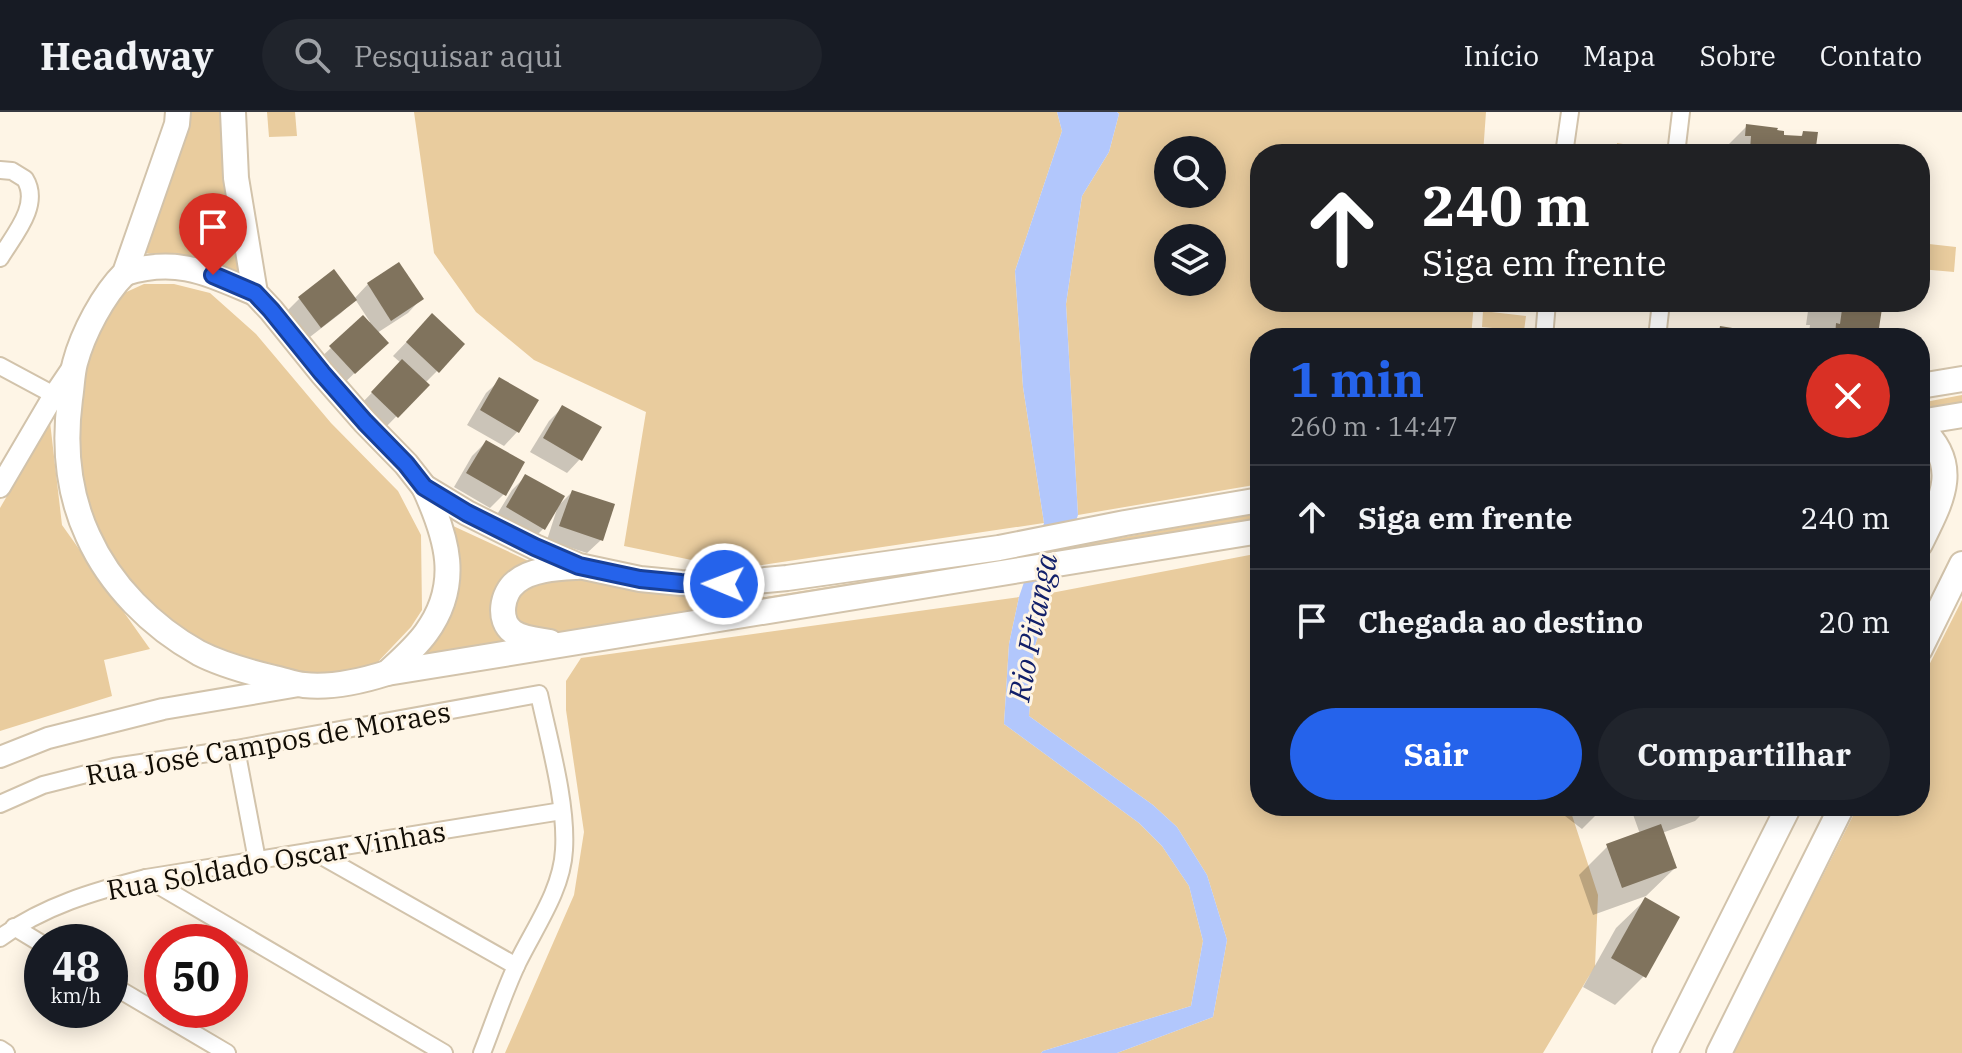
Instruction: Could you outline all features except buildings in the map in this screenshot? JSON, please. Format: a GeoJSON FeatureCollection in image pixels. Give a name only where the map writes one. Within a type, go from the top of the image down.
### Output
{"type":"FeatureCollection","features":[{"type":"Feature","properties":{"kind":"main road"},"geometry":{"type":"LineString","coordinates":[[233,112],[236,178],[255,293]]}},
{"type":"Feature","properties":{"kind":"main road"},"geometry":{"type":"LineString","coordinates":[[172,116],[125,273],[99,309],[75,364],[67,435],[69,471],[87,534],[99,558],[131,600],[162,627],[200,653],[251,672],[304,685],[353,681],[1250,533]]}},
{"type":"Feature","properties":{"kind":"main road"},"geometry":{"type":"LineString","coordinates":[[125,273],[166,265],[213,275],[255,293],[424,487],[444,538],[447,553],[445,585],[435,619],[424,635],[387,673]]}},
{"type":"Feature","properties":{"kind":"main road"},"geometry":{"type":"LineString","coordinates":[[1930,384],[1962,379]]}},
{"type":"Feature","properties":{"kind":"main road"},"geometry":{"type":"LineString","coordinates":[[1930,422],[1962,415]]}},
{"type":"Feature","properties":{"kind":"main road"},"geometry":{"type":"LineString","coordinates":[[1930,434],[1946,457],[1949,472],[1942,500],[1930,524]]}},
{"type":"Feature","properties":{"kind":"main road"},"geometry":{"type":"LineString","coordinates":[[424,487],[521,540],[579,566],[640,579],[724,584],[999,548],[1250,502]]}},
{"type":"Feature","properties":{"kind":"main road"},"geometry":{"type":"LineString","coordinates":[[1930,629],[1962,564]]}},
{"type":"Feature","properties":{"kind":"main road"},"geometry":{"type":"LineString","coordinates":[[564,645],[513,632],[505,621],[502,609],[506,595],[515,582],[527,575],[579,566]]}},
{"type":"Feature","properties":{"kind":"main road"},"geometry":{"type":"LineString","coordinates":[[1665,1053],[1784,816]]}},
{"type":"Feature","properties":{"kind":"main road"},"geometry":{"type":"LineString","coordinates":[[1719,1053],[1837,816]]}},
{"type":"Feature","properties":{"kind":"street"},"geometry":{"type":"LineString","coordinates":[[1565,144],[1570,112]]}},
{"type":"Feature","properties":{"kind":"street"},"geometry":{"type":"LineString","coordinates":[[1677,144],[1681,112]]}},
{"type":"Feature","properties":{"kind":"street"},"geometry":{"type":"LineString","coordinates":[[0,170],[18,173],[25,179],[31,195],[26,215],[0,258]]}},
{"type":"Feature","properties":{"kind":"street"},"geometry":{"type":"LineString","coordinates":[[0,487],[75,364]]}},
{"type":"Feature","properties":{"kind":"street"},"geometry":{"type":"LineString","coordinates":[[0,366],[54,395]]}},
{"type":"Feature","properties":{"kind":"street"},"geometry":{"type":"LineString","coordinates":[[0,757],[48,738],[163,709],[304,685]]}},
{"type":"Feature","properties":{"kind":"street","name":"Rua José Campos de Moraes"},"geometry":{"type":"LineString","coordinates":[[0,804],[43,785],[114,767],[236,749],[539,694],[562,811]]}},
{"type":"Feature","properties":{"kind":"street"},"geometry":{"type":"LineString","coordinates":[[236,749],[257,860]]}},
{"type":"Feature","properties":{"kind":"street"},"geometry":{"type":"LineString","coordinates":[[482,1053],[516,966],[558,879],[564,852],[562,811]]}},
{"type":"Feature","properties":{"kind":"street","name":"Rua Soldado Oscar Vinhas"},"geometry":{"type":"LineString","coordinates":[[0,938],[47,909],[146,878],[562,811]]}},
{"type":"Feature","properties":{"kind":"street"},"geometry":{"type":"LineString","coordinates":[[313,851],[516,966]]}},
{"type":"Feature","properties":{"kind":"street"},"geometry":{"type":"LineString","coordinates":[[146,878],[444,1053]]}},
{"type":"Feature","properties":{"kind":"street"},"geometry":{"type":"LineString","coordinates":[[14,927],[24,933]]}},
{"type":"Feature","properties":{"kind":"street"},"geometry":{"type":"LineString","coordinates":[[128,995],[227,1053]]}},
{"type":"Feature","properties":{"kind":"street"},"geometry":{"type":"LineString","coordinates":[[0,1049],[6,1053]]}},
{"type":"Feature","properties":{"kind":"shaded area"},"geometry":{"type":"Polygon","coordinates":[[[185,112],[220,112],[242,277],[189,256],[141,253],[185,112]]]}},
{"type":"Feature","properties":{"kind":"shaded area"},"geometry":{"type":"Polygon","coordinates":[[[267,112],[295,112],[297,136],[269,137],[267,112]]]}},
{"type":"Feature","properties":{"kind":"shaded area"},"geometry":{"type":"Polygon","coordinates":[[[414,112],[1057,112],[1062,131],[1015,271],[1023,387],[1044,523],[735,569],[624,546],[646,412],[534,360],[476,312],[434,253],[414,112]]]}},
{"type":"Feature","properties":{"kind":"shaded area"},"geometry":{"type":"Polygon","coordinates":[[[1117,112],[1486,112],[1484,144],[1250,144],[1250,312],[1473,312],[1472,328],[1250,328],[1250,486],[1078,515],[1066,304],[1082,196],[1109,152],[1117,112]]]}},
{"type":"Feature","properties":{"kind":"shaded area"},"geometry":{"type":"Polygon","coordinates":[[[1930,244],[1956,247],[1954,272],[1930,270],[1930,244]]]}},
{"type":"Feature","properties":{"kind":"shaded area"},"geometry":{"type":"Polygon","coordinates":[[[144,284],[174,284],[210,293],[256,334],[331,423],[398,491],[421,535],[422,610],[411,627],[374,666],[334,676],[233,658],[193,641],[142,605],[107,560],[90,517],[79,467],[82,371],[101,326],[122,294],[144,284]]]}},
{"type":"Feature","properties":{"kind":"shaded area"},"geometry":{"type":"Polygon","coordinates":[[[1483,312],[1526,316],[1524,328],[1482,327],[1483,312]]]}},
{"type":"Feature","properties":{"kind":"shaded area"},"geometry":{"type":"Polygon","coordinates":[[[1962,395],[1962,405],[1930,410],[1930,401],[1962,395]]]}},
{"type":"Feature","properties":{"kind":"shaded area"},"geometry":{"type":"Polygon","coordinates":[[[50,422],[62,525],[150,649],[104,660],[112,696],[0,731],[0,508],[50,422]]]}},
{"type":"Feature","properties":{"kind":"shaded area"},"geometry":{"type":"Polygon","coordinates":[[[1250,515],[1250,523],[411,661],[443,610],[438,519],[559,575],[678,593],[765,597],[1250,515]]]}},
{"type":"Feature","properties":{"kind":"shaded area"},"geometry":{"type":"Polygon","coordinates":[[[1250,555],[1250,816],[1572,816],[1598,895],[1595,966],[1543,1053],[1117,1053],[1213,1017],[1227,940],[1207,875],[1177,827],[1153,805],[1029,716],[1034,649],[1051,593],[1250,555]]]}},
{"type":"Feature","properties":{"kind":"shaded area"},"geometry":{"type":"Polygon","coordinates":[[[1019,597],[1009,644],[1004,724],[1139,823],[1162,846],[1189,886],[1203,941],[1191,1006],[1041,1053],[505,1053],[574,895],[584,832],[566,710],[566,681],[581,658],[1019,597]]]}},
{"type":"Feature","properties":{"kind":"shaded area"},"geometry":{"type":"Polygon","coordinates":[[[1962,600],[1962,1053],[1733,1053],[1853,816],[1930,816],[1930,663],[1962,600]]]}},
{"type":"Feature","properties":{"kind":"water","name":"Rio Pitanga"},"geometry":{"type":"Polygon","coordinates":[[[1057,112],[1119,114],[1109,152],[1082,196],[1066,304],[1078,515],[1034,649],[1029,716],[1153,805],[1177,827],[1207,875],[1227,940],[1213,1017],[1117,1053],[1041,1053],[1191,1006],[1203,941],[1189,886],[1162,846],[1139,823],[1004,724],[1009,644],[1019,597],[1044,523],[1023,387],[1015,271],[1062,131],[1057,112]]]}},
{"type":"Feature","properties":{"kind":"route"},"geometry":{"type":"LineString","coordinates":[[213,275],[255,293],[424,487],[467,513],[579,566],[640,579],[724,584]]}}]}
